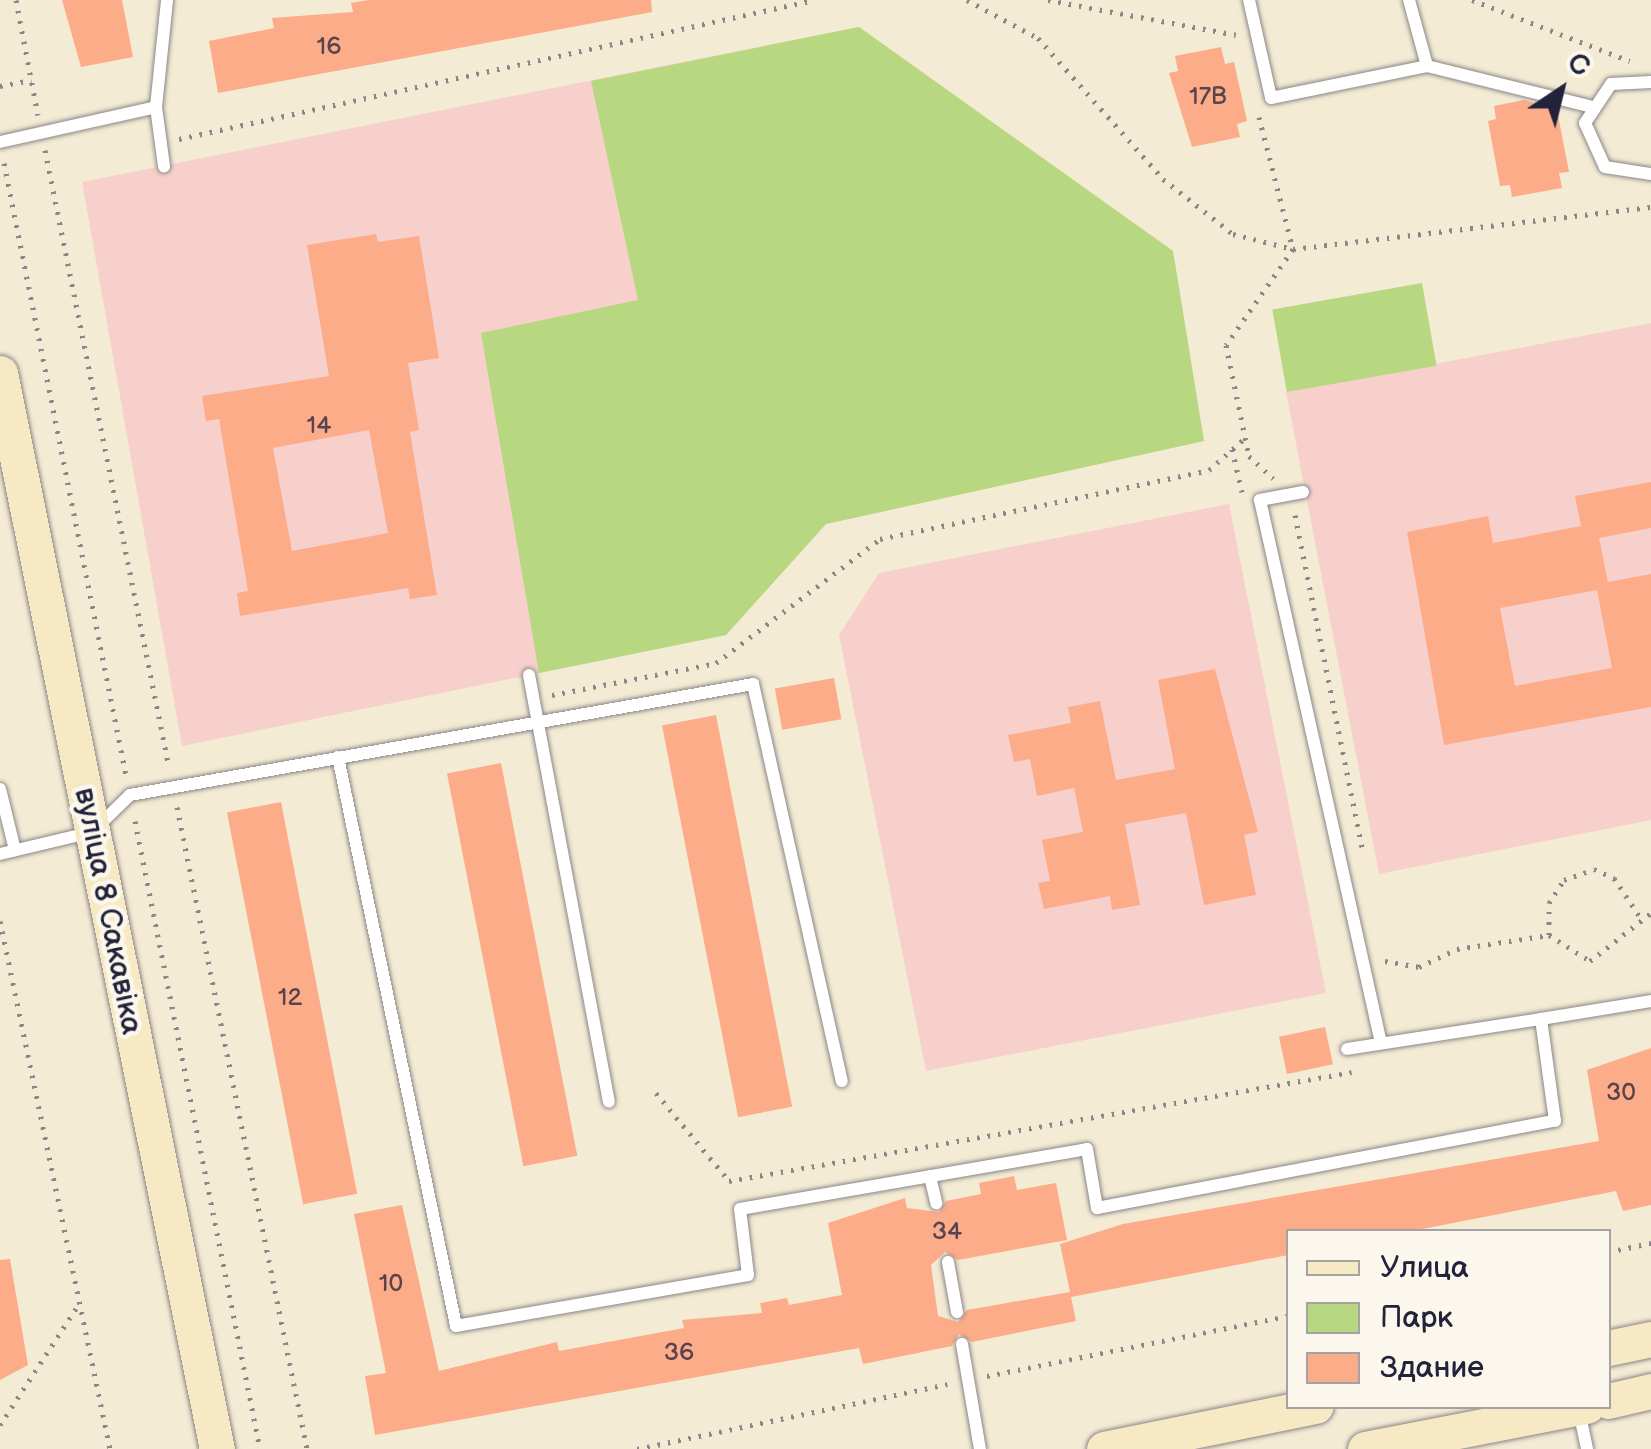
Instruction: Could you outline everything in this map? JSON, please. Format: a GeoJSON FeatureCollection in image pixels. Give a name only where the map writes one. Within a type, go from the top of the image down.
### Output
{"type":"FeatureCollection","features":[{"type":"Feature","properties":{"kind":"main road","name":"вуліца 8 Сакавіка"},"geometry":{"type":"LineString","coordinates":[[0,372],[217,1449]]}},
{"type":"Feature","properties":{"kind":"main road"},"geometry":{"type":"LineString","coordinates":[[1611,1347],[1651,1339]]}},
{"type":"Feature","properties":{"kind":"main road"},"geometry":{"type":"LineString","coordinates":[[1611,1400],[1651,1391]]}},
{"type":"Feature","properties":{"kind":"main road"},"geometry":{"type":"LineString","coordinates":[[1104,1449],[1301,1409]]}},
{"type":"Feature","properties":{"kind":"main road"},"geometry":{"type":"LineString","coordinates":[[1365,1449],[1570,1409]]}},
{"type":"Feature","properties":{"kind":"lane"},"geometry":{"type":"LineString","coordinates":[[164,166],[156,107],[167,0]]}},
{"type":"Feature","properties":{"kind":"lane"},"geometry":{"type":"LineString","coordinates":[[1249,0],[1270,98],[1427,66],[1589,106]]}},
{"type":"Feature","properties":{"kind":"lane"},"geometry":{"type":"LineString","coordinates":[[1409,0],[1427,66]]}},
{"type":"Feature","properties":{"kind":"lane"},"geometry":{"type":"LineString","coordinates":[[1651,82],[1611,84],[1589,106],[1593,155],[1620,175],[1651,174]]}},
{"type":"Feature","properties":{"kind":"lane"},"geometry":{"type":"LineString","coordinates":[[0,142],[156,107]]}},
{"type":"Feature","properties":{"kind":"lane"},"geometry":{"type":"LineString","coordinates":[[1297,493],[1260,500],[1381,1043]]}},
{"type":"Feature","properties":{"kind":"lane"},"geometry":{"type":"LineString","coordinates":[[529,675],[542,719],[609,1102]]}},
{"type":"Feature","properties":{"kind":"lane"},"geometry":{"type":"LineString","coordinates":[[0,854],[92,832],[130,796],[753,684],[842,1082]]}},
{"type":"Feature","properties":{"kind":"lane"},"geometry":{"type":"LineString","coordinates":[[338,756],[456,1326],[748,1275],[740,1208],[1088,1149],[1096,1208],[1555,1121],[1541,1020]]}},
{"type":"Feature","properties":{"kind":"lane"},"geometry":{"type":"LineString","coordinates":[[0,789],[15,850]]}},
{"type":"Feature","properties":{"kind":"lane"},"geometry":{"type":"LineString","coordinates":[[1347,1049],[1651,1001]]}},
{"type":"Feature","properties":{"kind":"lane"},"geometry":{"type":"LineString","coordinates":[[930,1176],[936,1202]]}},
{"type":"Feature","properties":{"kind":"lane"},"geometry":{"type":"LineString","coordinates":[[948,1262],[957,1312]]}},
{"type":"Feature","properties":{"kind":"lane"},"geometry":{"type":"LineString","coordinates":[[962,1344],[980,1449]]}},
{"type":"Feature","properties":{"kind":"lane"},"geometry":{"type":"LineString","coordinates":[[1586,1449],[1591,1409]]}},
{"type":"Feature","properties":{"kind":"path"},"geometry":{"type":"LineString","coordinates":[[16,0],[306,1449]]}},
{"type":"Feature","properties":{"kind":"path"},"geometry":{"type":"LineString","coordinates":[[161,143],[814,0]]}},
{"type":"Feature","properties":{"kind":"path"},"geometry":{"type":"LineString","coordinates":[[967,0],[1038,38],[1163,179],[1233,234],[1294,249],[1651,207]]}},
{"type":"Feature","properties":{"kind":"path"},"geometry":{"type":"LineString","coordinates":[[1048,0],[1239,36],[1243,54]]}},
{"type":"Feature","properties":{"kind":"path"},"geometry":{"type":"LineString","coordinates":[[1472,0],[1634,63]]}},
{"type":"Feature","properties":{"kind":"path"},"geometry":{"type":"LineString","coordinates":[[0,86],[31,80]]}},
{"type":"Feature","properties":{"kind":"path"},"geometry":{"type":"LineString","coordinates":[[1257,107],[1294,249],[1226,345],[1248,456],[1297,493],[1366,864]]}},
{"type":"Feature","properties":{"kind":"path"},"geometry":{"type":"LineString","coordinates":[[536,698],[716,663],[880,539],[1208,470],[1244,438]]}},
{"type":"Feature","properties":{"kind":"path"},"geometry":{"type":"LineString","coordinates":[[170,770],[189,767]]}},
{"type":"Feature","properties":{"kind":"path"},"geometry":{"type":"LineString","coordinates":[[1549,935],[1549,903],[1564,880],[1594,870],[1614,878],[1642,920]]}},
{"type":"Feature","properties":{"kind":"path"},"geometry":{"type":"LineString","coordinates":[[1385,962],[1418,968],[1457,949],[1549,935],[1590,961],[1651,914]]}},
{"type":"Feature","properties":{"kind":"path"},"geometry":{"type":"LineString","coordinates":[[0,923],[110,1449]]}},
{"type":"Feature","properties":{"kind":"path"},"geometry":{"type":"LineString","coordinates":[[1381,942],[1390,980]]}},
{"type":"Feature","properties":{"kind":"path"},"geometry":{"type":"LineString","coordinates":[[656,1093],[729,1181],[1372,1069]]}},
{"type":"Feature","properties":{"kind":"path"},"geometry":{"type":"LineString","coordinates":[[1611,1251],[1651,1243]]}},
{"type":"Feature","properties":{"kind":"path"},"geometry":{"type":"LineString","coordinates":[[0,1425],[80,1304]]}},
{"type":"Feature","properties":{"kind":"shaded area"},"geometry":{"type":"Polygon","coordinates":[[[859,27],[1173,251],[1204,441],[826,524],[726,635],[182,746],[82,182],[859,27]]]}},
{"type":"Feature","properties":{"kind":"shaded area"},"geometry":{"type":"Polygon","coordinates":[[[1651,323],[1651,820],[1379,874],[1286,392],[1651,323]]]}},
{"type":"Feature","properties":{"kind":"shaded area"},"geometry":{"type":"Polygon","coordinates":[[[1229,504],[1326,993],[926,1071],[839,635],[879,573],[1229,504]]]}},
{"type":"Feature","properties":{"kind":"green space"},"geometry":{"type":"Polygon","coordinates":[[[859,27],[1173,251],[1204,441],[826,524],[726,635],[539,673],[481,333],[638,300],[591,81],[859,27]]]}},
{"type":"Feature","properties":{"kind":"green space"},"geometry":{"type":"Polygon","coordinates":[[[1422,283],[1437,366],[1287,392],[1272,309],[1422,283]]]}},
{"type":"Feature","properties":{"kind":"building"},"geometry":{"type":"Polygon","coordinates":[[[62,0],[122,0],[133,57],[81,67],[62,0]]]}},
{"type":"Feature","properties":{"kind":"building"},"geometry":{"type":"Polygon","coordinates":[[[651,0],[652,12],[218,93],[209,41],[274,28],[272,18],[353,12],[351,3],[651,0]]]}},
{"type":"Feature","properties":{"kind":"building"},"geometry":{"type":"Polygon","coordinates":[[[1221,47],[1225,64],[1234,62],[1247,121],[1237,124],[1240,137],[1192,147],[1169,73],[1178,71],[1175,56],[1221,47]]]}},
{"type":"Feature","properties":{"kind":"building"},"geometry":{"type":"Polygon","coordinates":[[[1524,100],[1557,110],[1569,172],[1559,173],[1562,188],[1512,197],[1510,185],[1500,186],[1488,121],[1496,119],[1494,106],[1524,100]]]}},
{"type":"Feature","properties":{"kind":"building"},"geometry":{"type":"Polygon","coordinates":[[[376,234],[378,242],[419,236],[439,358],[408,363],[419,430],[410,432],[437,595],[410,599],[408,588],[240,616],[237,593],[248,591],[219,419],[206,421],[202,396],[329,376],[307,245],[376,234]],[[369,430],[273,448],[292,551],[388,533],[369,430]]]}},
{"type":"Feature","properties":{"kind":"building"},"geometry":{"type":"Polygon","coordinates":[[[1651,482],[1651,528],[1599,538],[1608,582],[1651,574],[1651,707],[1444,745],[1407,532],[1488,516],[1493,543],[1581,526],[1575,496],[1651,482]],[[1597,590],[1500,608],[1515,686],[1612,668],[1597,590]]]}},
{"type":"Feature","properties":{"kind":"building"},"geometry":{"type":"Polygon","coordinates":[[[1215,669],[1258,832],[1244,835],[1256,895],[1204,905],[1186,813],[1125,824],[1140,905],[1112,910],[1110,896],[1044,909],[1038,883],[1050,881],[1042,840],[1083,832],[1074,788],[1037,796],[1030,759],[1014,762],[1008,735],[1071,723],[1068,707],[1100,701],[1116,780],[1175,769],[1158,680],[1215,669]]]}},
{"type":"Feature","properties":{"kind":"building"},"geometry":{"type":"Polygon","coordinates":[[[834,678],[841,719],[782,730],[775,688],[834,678]]]}},
{"type":"Feature","properties":{"kind":"building"},"geometry":{"type":"Polygon","coordinates":[[[716,715],[792,1107],[738,1117],[662,725],[716,715]]]}},
{"type":"Feature","properties":{"kind":"building"},"geometry":{"type":"Polygon","coordinates":[[[501,763],[577,1156],[523,1166],[447,773],[501,763]]]}},
{"type":"Feature","properties":{"kind":"building"},"geometry":{"type":"Polygon","coordinates":[[[281,802],[357,1194],[303,1204],[227,812],[281,802]]]}},
{"type":"Feature","properties":{"kind":"building"},"geometry":{"type":"Polygon","coordinates":[[[1325,1027],[1333,1064],[1287,1074],[1279,1037],[1325,1027]]]}},
{"type":"Feature","properties":{"kind":"building"},"geometry":{"type":"Polygon","coordinates":[[[1651,1048],[1651,1205],[1623,1211],[1616,1191],[1422,1229],[1286,1229],[1286,1255],[1071,1297],[1076,1321],[972,1342],[959,1334],[952,1346],[863,1364],[859,1348],[375,1435],[365,1376],[386,1373],[354,1214],[402,1205],[439,1371],[557,1342],[559,1351],[684,1328],[682,1320],[762,1313],[760,1303],[787,1298],[789,1305],[842,1295],[828,1223],[905,1198],[907,1208],[939,1212],[946,1201],[981,1194],[979,1183],[1014,1176],[1017,1190],[1056,1183],[1067,1240],[958,1260],[945,1252],[931,1265],[938,1316],[958,1322],[967,1310],[1070,1292],[1060,1244],[1123,1224],[1599,1141],[1587,1070],[1651,1048]]]}},
{"type":"Feature","properties":{"kind":"building"},"geometry":{"type":"Polygon","coordinates":[[[10,1259],[28,1365],[0,1380],[0,1260],[10,1259]]]}}]}
